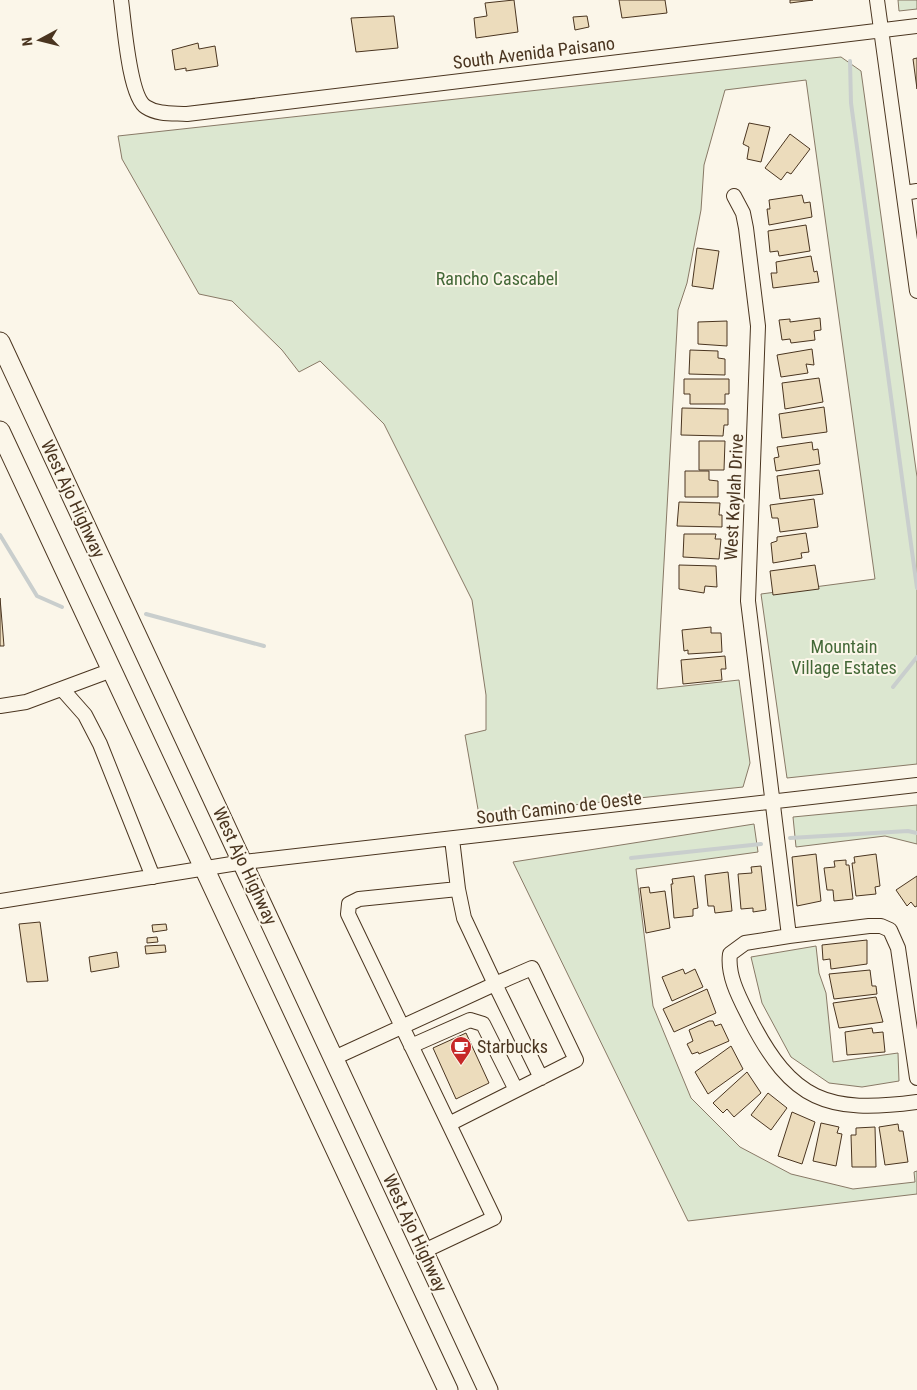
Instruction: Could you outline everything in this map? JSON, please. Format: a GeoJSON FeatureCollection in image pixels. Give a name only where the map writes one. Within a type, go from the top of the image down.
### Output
{"type":"FeatureCollection","features":[{"type":"Feature","properties":{"kind":"main road","name":"West Ajo Highway"},"geometry":{"type":"LineString","coordinates":[[0,342],[244,862],[488,1390]]}},
{"type":"Feature","properties":{"kind":"main road","name":"West Ajo Highway"},"geometry":{"type":"LineString","coordinates":[[0,431],[206,868],[448,1390]]}},
{"type":"Feature","properties":{"kind":"street","name":"South Avenida Paisano"},"geometry":{"type":"LineString","coordinates":[[120,0],[133,86],[144,106],[155,112],[187,114],[917,26]]}},
{"type":"Feature","properties":{"kind":"street"},"geometry":{"type":"LineString","coordinates":[[877,0],[910,192],[917,291]]}},
{"type":"Feature","properties":{"kind":"street","name":"West Kaylah Drive"},"geometry":{"type":"LineString","coordinates":[[734,196],[746,228],[758,326],[748,601],[789,936]]}},
{"type":"Feature","properties":{"kind":"street"},"geometry":{"type":"LineString","coordinates":[[0,706],[26,702],[112,670]]}},
{"type":"Feature","properties":{"kind":"street"},"geometry":{"type":"LineString","coordinates":[[62,689],[85,715],[100,744],[153,877]]}},
{"type":"Feature","properties":{"kind":"street","name":"South Camino de Oeste"},"geometry":{"type":"LineString","coordinates":[[0,901],[244,862],[917,785]]}},
{"type":"Feature","properties":{"kind":"street"},"geometry":{"type":"LineString","coordinates":[[452,839],[458,890],[464,918],[540,1078]]}},
{"type":"Feature","properties":{"kind":"street"},"geometry":{"type":"LineString","coordinates":[[424,1251],[494,1218],[348,914],[349,904],[359,899],[458,890]]}},
{"type":"Feature","properties":{"kind":"street"},"geometry":{"type":"LineString","coordinates":[[917,1078],[898,948],[890,930],[881,926],[869,926],[789,936],[745,943],[726,951],[731,976],[756,1032],[778,1067],[798,1087],[825,1101],[857,1107],[917,1102]]}},
{"type":"Feature","properties":{"kind":"street"},"geometry":{"type":"LineString","coordinates":[[334,1058],[532,968],[576,1060],[449,1124]]}},
{"type":"Feature","properties":{"kind":"street"},"geometry":{"type":"LineString","coordinates":[[412,1046],[470,1020],[483,1024],[516,1090]]}},
{"type":"Feature","properties":{"kind":"green space"},"geometry":{"type":"Polygon","coordinates":[[[898,0],[917,0],[917,9],[899,11],[898,0]]]}},
{"type":"Feature","properties":{"kind":"green space","name":"Rancho Cascabel"},"geometry":{"type":"Polygon","coordinates":[[[841,57],[861,71],[917,477],[917,764],[787,778],[761,594],[875,579],[806,80],[725,90],[704,165],[701,210],[687,283],[678,310],[657,689],[739,680],[750,763],[743,787],[479,815],[465,735],[486,730],[486,695],[472,600],[384,424],[320,361],[299,372],[282,350],[232,301],[199,294],[122,159],[118,136],[841,57]]]}},
{"type":"Feature","properties":{"kind":"green space"},"geometry":{"type":"Polygon","coordinates":[[[917,805],[917,844],[885,836],[796,847],[793,817],[917,805]]]}},
{"type":"Feature","properties":{"kind":"green space"},"geometry":{"type":"Polygon","coordinates":[[[754,824],[758,852],[636,869],[653,1006],[691,1098],[740,1147],[791,1174],[853,1189],[915,1182],[914,1172],[917,1171],[917,1194],[688,1221],[513,862],[754,824]]]}},
{"type":"Feature","properties":{"kind":"green space"},"geometry":{"type":"Polygon","coordinates":[[[816,946],[819,973],[826,993],[833,1062],[898,1053],[899,1081],[862,1087],[829,1083],[791,1057],[762,1003],[751,957],[816,946]]]}},
{"type":"Feature","properties":{"kind":"building"},"geometry":{"type":"Polygon","coordinates":[[[514,0],[518,32],[476,38],[474,18],[487,16],[485,3],[514,0]]]}},
{"type":"Feature","properties":{"kind":"building"},"geometry":{"type":"Polygon","coordinates":[[[619,0],[665,0],[667,13],[622,18],[619,0]]]}},
{"type":"Feature","properties":{"kind":"building"},"geometry":{"type":"Polygon","coordinates":[[[790,0],[813,0],[790,3],[790,0]]]}},
{"type":"Feature","properties":{"kind":"building"},"geometry":{"type":"Polygon","coordinates":[[[394,16],[398,48],[356,52],[351,18],[394,16]]]}},
{"type":"Feature","properties":{"kind":"building"},"geometry":{"type":"Polygon","coordinates":[[[587,16],[589,27],[575,30],[573,17],[587,16]]]}},
{"type":"Feature","properties":{"kind":"building"},"geometry":{"type":"Polygon","coordinates":[[[198,43],[199,49],[215,46],[218,66],[186,71],[186,68],[175,70],[172,50],[198,43]]]}},
{"type":"Feature","properties":{"kind":"building"},"geometry":{"type":"Polygon","coordinates":[[[917,58],[917,89],[913,59],[917,58]]]}},
{"type":"Feature","properties":{"kind":"building"},"geometry":{"type":"Polygon","coordinates":[[[749,123],[770,127],[761,162],[747,159],[749,147],[743,144],[749,123]]]}},
{"type":"Feature","properties":{"kind":"building"},"geometry":{"type":"Polygon","coordinates":[[[790,134],[810,149],[791,174],[787,172],[781,180],[765,168],[790,134]]]}},
{"type":"Feature","properties":{"kind":"building"},"geometry":{"type":"Polygon","coordinates":[[[802,195],[804,203],[810,202],[812,217],[769,225],[767,209],[770,209],[769,200],[802,195]]]}},
{"type":"Feature","properties":{"kind":"building"},"geometry":{"type":"Polygon","coordinates":[[[806,225],[810,251],[779,256],[778,251],[770,252],[768,231],[806,225]]]}},
{"type":"Feature","properties":{"kind":"building"},"geometry":{"type":"Polygon","coordinates":[[[697,248],[719,251],[713,289],[692,286],[697,248]]]}},
{"type":"Feature","properties":{"kind":"building"},"geometry":{"type":"Polygon","coordinates":[[[811,256],[814,272],[817,271],[819,282],[773,288],[771,273],[777,273],[776,262],[811,256]]]}},
{"type":"Feature","properties":{"kind":"building"},"geometry":{"type":"Polygon","coordinates":[[[820,318],[821,330],[814,331],[815,340],[791,343],[790,339],[782,340],[779,320],[790,319],[790,322],[820,318]]]}},
{"type":"Feature","properties":{"kind":"building"},"geometry":{"type":"Polygon","coordinates":[[[727,321],[727,346],[698,344],[698,322],[727,321]]]}},
{"type":"Feature","properties":{"kind":"building"},"geometry":{"type":"Polygon","coordinates":[[[812,349],[814,365],[806,364],[808,373],[781,377],[777,355],[812,349]]]}},
{"type":"Feature","properties":{"kind":"building"},"geometry":{"type":"Polygon","coordinates":[[[690,350],[718,351],[718,358],[725,359],[725,375],[689,374],[690,350]]]}},
{"type":"Feature","properties":{"kind":"building"},"geometry":{"type":"Polygon","coordinates":[[[819,378],[823,402],[785,409],[782,383],[819,378]]]}},
{"type":"Feature","properties":{"kind":"building"},"geometry":{"type":"Polygon","coordinates":[[[684,379],[729,379],[729,394],[725,394],[725,404],[690,404],[690,394],[684,394],[684,379]]]}},
{"type":"Feature","properties":{"kind":"building"},"geometry":{"type":"Polygon","coordinates":[[[824,407],[827,432],[782,438],[779,414],[824,407]]]}},
{"type":"Feature","properties":{"kind":"building"},"geometry":{"type":"Polygon","coordinates":[[[682,408],[728,409],[728,425],[724,425],[723,436],[681,435],[682,408]]]}},
{"type":"Feature","properties":{"kind":"building"},"geometry":{"type":"Polygon","coordinates":[[[699,441],[725,441],[724,470],[699,470],[699,441]]]}},
{"type":"Feature","properties":{"kind":"building"},"geometry":{"type":"Polygon","coordinates":[[[812,442],[813,450],[818,449],[820,464],[776,471],[774,458],[779,457],[777,447],[812,442]]]}},
{"type":"Feature","properties":{"kind":"building"},"geometry":{"type":"Polygon","coordinates":[[[819,470],[823,494],[780,499],[777,476],[819,470]]]}},
{"type":"Feature","properties":{"kind":"building"},"geometry":{"type":"Polygon","coordinates":[[[685,471],[709,471],[709,480],[718,481],[718,497],[685,497],[685,471]]]}},
{"type":"Feature","properties":{"kind":"building"},"geometry":{"type":"Polygon","coordinates":[[[814,499],[818,527],[780,532],[778,518],[772,518],[770,505],[814,499]]]}},
{"type":"Feature","properties":{"kind":"building"},"geometry":{"type":"Polygon","coordinates":[[[679,502],[720,503],[719,515],[722,515],[722,527],[677,526],[679,502]]]}},
{"type":"Feature","properties":{"kind":"building"},"geometry":{"type":"Polygon","coordinates":[[[806,533],[809,552],[801,553],[802,558],[773,563],[771,543],[777,541],[777,537],[806,533]]]}},
{"type":"Feature","properties":{"kind":"building"},"geometry":{"type":"Polygon","coordinates":[[[684,534],[716,534],[715,539],[721,539],[719,559],[683,557],[684,534]]]}},
{"type":"Feature","properties":{"kind":"building"},"geometry":{"type":"Polygon","coordinates":[[[679,565],[716,566],[717,587],[705,586],[704,593],[679,589],[679,565]]]}},
{"type":"Feature","properties":{"kind":"building"},"geometry":{"type":"Polygon","coordinates":[[[815,565],[819,589],[773,595],[770,571],[815,565]]]}},
{"type":"Feature","properties":{"kind":"building"},"geometry":{"type":"Polygon","coordinates":[[[0,598],[4,646],[0,646],[0,598]]]}},
{"type":"Feature","properties":{"kind":"building"},"geometry":{"type":"Polygon","coordinates":[[[711,627],[711,633],[721,633],[722,652],[688,654],[688,650],[684,651],[682,630],[711,627]]]}},
{"type":"Feature","properties":{"kind":"building"},"geometry":{"type":"Polygon","coordinates":[[[725,656],[726,669],[721,669],[722,680],[683,684],[681,660],[725,656]]]}},
{"type":"Feature","properties":{"kind":"building"},"geometry":{"type":"Polygon","coordinates":[[[816,854],[821,901],[797,906],[792,857],[816,854]]]}},
{"type":"Feature","properties":{"kind":"building"},"geometry":{"type":"Polygon","coordinates":[[[876,854],[880,886],[875,887],[876,894],[856,896],[852,863],[855,863],[854,857],[876,854]]]}},
{"type":"Feature","properties":{"kind":"building"},"geometry":{"type":"Polygon","coordinates":[[[846,860],[846,865],[849,865],[853,899],[834,901],[833,890],[827,890],[824,868],[835,867],[834,861],[846,860]]]}},
{"type":"Feature","properties":{"kind":"building"},"geometry":{"type":"Polygon","coordinates":[[[761,866],[766,910],[753,912],[753,908],[741,909],[738,874],[752,873],[751,867],[761,866]]]}},
{"type":"Feature","properties":{"kind":"building"},"geometry":{"type":"Polygon","coordinates":[[[728,872],[732,911],[715,913],[714,906],[708,906],[705,875],[728,872]]]}},
{"type":"Feature","properties":{"kind":"building"},"geometry":{"type":"Polygon","coordinates":[[[694,876],[698,908],[693,909],[693,916],[674,918],[672,879],[694,876]]]}},
{"type":"Feature","properties":{"kind":"building"},"geometry":{"type":"Polygon","coordinates":[[[917,876],[917,906],[915,907],[911,902],[907,906],[896,890],[917,876]]]}},
{"type":"Feature","properties":{"kind":"building"},"geometry":{"type":"Polygon","coordinates":[[[649,887],[650,893],[665,891],[670,928],[646,933],[640,888],[649,887]]]}},
{"type":"Feature","properties":{"kind":"building"},"geometry":{"type":"Polygon","coordinates":[[[40,922],[48,981],[27,982],[19,924],[40,922]]]}},
{"type":"Feature","properties":{"kind":"building"},"geometry":{"type":"Polygon","coordinates":[[[166,924],[167,930],[153,932],[152,925],[166,924]]]}},
{"type":"Feature","properties":{"kind":"building"},"geometry":{"type":"Polygon","coordinates":[[[157,937],[158,942],[147,943],[147,938],[157,937]]]}},
{"type":"Feature","properties":{"kind":"building"},"geometry":{"type":"Polygon","coordinates":[[[867,940],[867,964],[831,969],[830,959],[823,960],[822,945],[867,940]]]}},
{"type":"Feature","properties":{"kind":"building"},"geometry":{"type":"Polygon","coordinates":[[[165,945],[166,952],[146,954],[145,946],[165,945]]]}},
{"type":"Feature","properties":{"kind":"building"},"geometry":{"type":"Polygon","coordinates":[[[117,952],[119,967],[91,972],[89,957],[117,952]]]}},
{"type":"Feature","properties":{"kind":"building"},"geometry":{"type":"Polygon","coordinates":[[[683,969],[685,974],[695,969],[703,987],[672,1001],[662,977],[683,969]]]}},
{"type":"Feature","properties":{"kind":"building"},"geometry":{"type":"Polygon","coordinates":[[[870,970],[872,986],[876,986],[877,994],[834,999],[829,974],[870,970]]]}},
{"type":"Feature","properties":{"kind":"building"},"geometry":{"type":"Polygon","coordinates":[[[707,989],[716,1013],[674,1032],[663,1009],[707,989]]]}},
{"type":"Feature","properties":{"kind":"building"},"geometry":{"type":"Polygon","coordinates":[[[876,997],[883,1022],[839,1028],[833,1003],[876,997]]]}},
{"type":"Feature","properties":{"kind":"building"},"geometry":{"type":"Polygon","coordinates":[[[713,1021],[715,1026],[721,1024],[729,1041],[699,1054],[698,1052],[692,1054],[687,1044],[693,1041],[689,1030],[713,1021]]]}},
{"type":"Feature","properties":{"kind":"building"},"geometry":{"type":"Polygon","coordinates":[[[872,1028],[873,1033],[883,1032],[885,1052],[847,1055],[845,1032],[872,1028]]]}},
{"type":"Feature","properties":{"kind":"building","name":"Starbucks"},"geometry":{"type":"Polygon","coordinates":[[[466,1033],[489,1083],[456,1099],[433,1048],[466,1033]]]}},
{"type":"Feature","properties":{"kind":"building"},"geometry":{"type":"Polygon","coordinates":[[[731,1046],[743,1069],[708,1094],[695,1072],[731,1046]]]}},
{"type":"Feature","properties":{"kind":"building"},"geometry":{"type":"Polygon","coordinates":[[[747,1072],[761,1093],[734,1117],[727,1109],[723,1113],[713,1103],[747,1072]]]}},
{"type":"Feature","properties":{"kind":"building"},"geometry":{"type":"Polygon","coordinates":[[[768,1093],[787,1108],[771,1130],[751,1115],[768,1093]]]}},
{"type":"Feature","properties":{"kind":"building"},"geometry":{"type":"Polygon","coordinates":[[[792,1112],[815,1122],[802,1164],[778,1156],[792,1112]]]}},
{"type":"Feature","properties":{"kind":"building"},"geometry":{"type":"Polygon","coordinates":[[[821,1123],[839,1127],[837,1133],[842,1134],[836,1166],[813,1161],[821,1123]]]}},
{"type":"Feature","properties":{"kind":"building"},"geometry":{"type":"Polygon","coordinates":[[[898,1124],[899,1131],[903,1131],[908,1162],[885,1165],[879,1127],[898,1124]]]}},
{"type":"Feature","properties":{"kind":"building"},"geometry":{"type":"Polygon","coordinates":[[[875,1127],[876,1167],[852,1167],[851,1135],[856,1135],[856,1128],[875,1127]]]}},
{"type":"Feature","properties":{"kind":"waterway"},"geometry":{"type":"LineString","coordinates":[[850,61],[851,103],[917,588]]}},
{"type":"Feature","properties":{"kind":"waterway"},"geometry":{"type":"LineString","coordinates":[[0,535],[37,596],[62,607]]}},
{"type":"Feature","properties":{"kind":"waterway"},"geometry":{"type":"LineString","coordinates":[[146,614],[264,646]]}},
{"type":"Feature","properties":{"kind":"waterway"},"geometry":{"type":"LineString","coordinates":[[893,687],[917,657]]}},
{"type":"Feature","properties":{"kind":"waterway"},"geometry":{"type":"LineString","coordinates":[[790,838],[908,831],[917,833]]}},
{"type":"Feature","properties":{"kind":"waterway"},"geometry":{"type":"LineString","coordinates":[[631,858],[761,844]]}},
{"type":"Feature","properties":{"kind":"place","name":"Starbucks"},"geometry":{"type":"Point","coordinates":[461,1066]}},
{"type":"Feature","properties":{"kind":"park label","name":"Mountain Village Estates"},"geometry":{"type":"Point","coordinates":[844,658]}}]}
